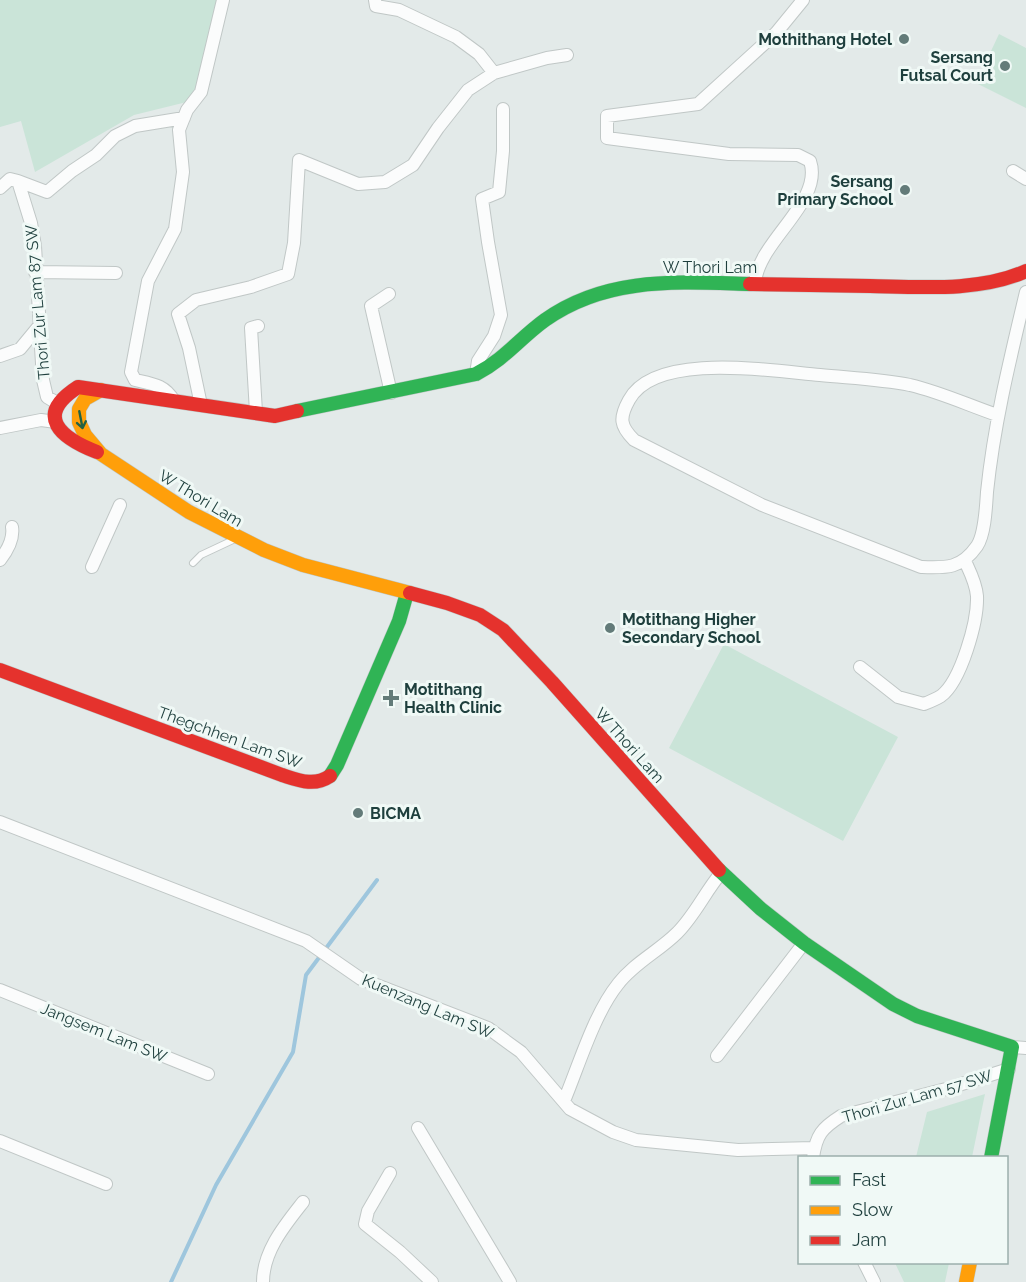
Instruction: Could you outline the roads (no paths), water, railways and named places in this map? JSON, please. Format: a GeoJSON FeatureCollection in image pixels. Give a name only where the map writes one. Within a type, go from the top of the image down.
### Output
{"type":"FeatureCollection","features":[{"type":"Feature","properties":{"kind":"main road","name":"W Thori Lam"},"geometry":{"type":"LineString","coordinates":[[57,403],[65,394],[78,387],[275,416],[476,374],[495,364],[545,320],[579,301],[619,287],[652,283],[888,287],[956,285],[1011,278],[1026,271]]}},
{"type":"Feature","properties":{"kind":"main road","name":"W Thori Lam"},"geometry":{"type":"LineString","coordinates":[[101,390],[85,399],[79,409],[79,422],[91,444],[101,454]]}},
{"type":"Feature","properties":{"kind":"main road"},"geometry":{"type":"LineString","coordinates":[[56,422],[57,403]]}},
{"type":"Feature","properties":{"kind":"main road","name":"W Thori Lam"},"geometry":{"type":"LineString","coordinates":[[56,422],[67,438],[101,454],[189,512],[237,538],[303,565],[467,609],[503,630],[721,873],[761,909],[804,943],[893,1004],[917,1016],[1019,1047],[1009,1069],[991,1156]]}},
{"type":"Feature","properties":{"kind":"main road","name":"Thegchhen Lam SW"},"geometry":{"type":"LineString","coordinates":[[0,670],[282,775],[303,782],[316,782],[329,777],[338,765],[399,621],[407,593]]}},
{"type":"Feature","properties":{"kind":"main road"},"geometry":{"type":"LineString","coordinates":[[966,1282],[970,1264]]}},
{"type":"Feature","properties":{"kind":"street"},"geometry":{"type":"LineString","coordinates":[[174,401],[163,387],[135,380],[131,372],[148,281],[175,229],[183,172],[179,130],[187,110],[201,92],[223,0]]}},
{"type":"Feature","properties":{"kind":"street"},"geometry":{"type":"LineString","coordinates":[[375,0],[376,6],[399,10],[456,37],[479,54],[494,73]]}},
{"type":"Feature","properties":{"kind":"street"},"geometry":{"type":"LineString","coordinates":[[755,283],[761,260],[804,198],[813,179],[810,162],[798,155],[729,154],[608,138],[607,116],[698,104],[776,33],[803,0]]}},
{"type":"Feature","properties":{"kind":"street"},"geometry":{"type":"LineString","coordinates":[[201,405],[189,348],[178,314],[196,300],[251,288],[288,274],[294,243],[299,160],[358,184],[385,182],[413,165],[468,90],[494,73],[547,58],[567,56]]}},
{"type":"Feature","properties":{"kind":"street"},"geometry":{"type":"LineString","coordinates":[[476,374],[478,361],[494,336],[501,315],[482,199],[499,192],[503,151],[503,110]]}},
{"type":"Feature","properties":{"kind":"street"},"geometry":{"type":"LineString","coordinates":[[0,188],[9,179],[47,192],[96,155],[115,136],[135,126],[183,118]]}},
{"type":"Feature","properties":{"kind":"street"},"geometry":{"type":"LineString","coordinates":[[1013,171],[1026,179]]}},
{"type":"Feature","properties":{"kind":"street","name":"Thori Zur Lam 87 SW"},"geometry":{"type":"LineString","coordinates":[[18,181],[31,223],[35,246],[43,380],[47,397],[57,403]]}},
{"type":"Feature","properties":{"kind":"street"},"geometry":{"type":"LineString","coordinates":[[35,272],[116,273]]}},
{"type":"Feature","properties":{"kind":"street"},"geometry":{"type":"LineString","coordinates":[[997,416],[943,395],[879,379],[731,367],[696,368],[667,374],[645,382],[630,396],[622,420],[624,430],[634,440],[762,505],[921,567],[948,568],[965,561],[979,544],[997,416],[1026,292]]}},
{"type":"Feature","properties":{"kind":"street"},"geometry":{"type":"LineString","coordinates":[[389,294],[371,306],[391,393]]}},
{"type":"Feature","properties":{"kind":"street"},"geometry":{"type":"LineString","coordinates":[[0,356],[20,349],[39,326]]}},
{"type":"Feature","properties":{"kind":"street"},"geometry":{"type":"LineString","coordinates":[[256,412],[251,328],[258,326]]}},
{"type":"Feature","properties":{"kind":"street"},"geometry":{"type":"LineString","coordinates":[[0,428],[41,420],[56,422]]}},
{"type":"Feature","properties":{"kind":"street"},"geometry":{"type":"LineString","coordinates":[[92,567],[120,505]]}},
{"type":"Feature","properties":{"kind":"street"},"geometry":{"type":"LineString","coordinates":[[0,560],[8,548],[13,533],[12,527]]}},
{"type":"Feature","properties":{"kind":"street"},"geometry":{"type":"LineString","coordinates":[[860,668],[898,697],[924,704],[941,696],[955,679],[968,648],[973,626],[977,597],[975,582],[965,561]]}},
{"type":"Feature","properties":{"kind":"street","name":"Kuenzang Lam SW"},"geometry":{"type":"LineString","coordinates":[[0,822],[306,941],[361,978],[488,1028],[521,1052],[570,1109],[613,1132],[636,1140],[738,1150],[814,1153]]}},
{"type":"Feature","properties":{"kind":"street"},"geometry":{"type":"LineString","coordinates":[[564,1101],[586,1045],[606,1003],[618,984],[632,969],[679,931],[721,873]]}},
{"type":"Feature","properties":{"kind":"street"},"geometry":{"type":"LineString","coordinates":[[717,1056],[804,943]]}},
{"type":"Feature","properties":{"kind":"street","name":"Jangsem Lam SW"},"geometry":{"type":"LineString","coordinates":[[0,990],[208,1074]]}},
{"type":"Feature","properties":{"kind":"street","name":"Thori Zur Lam 57 SW"},"geometry":{"type":"LineString","coordinates":[[814,1153],[816,1138],[828,1124],[842,1116],[946,1089],[1009,1069]]}},
{"type":"Feature","properties":{"kind":"street"},"geometry":{"type":"LineString","coordinates":[[418,1128],[510,1282]]}},
{"type":"Feature","properties":{"kind":"street"},"geometry":{"type":"LineString","coordinates":[[0,1141],[106,1184]]}},
{"type":"Feature","properties":{"kind":"street"},"geometry":{"type":"LineString","coordinates":[[390,1173],[368,1211],[365,1224],[432,1282]]}},
{"type":"Feature","properties":{"kind":"street"},"geometry":{"type":"LineString","coordinates":[[263,1282],[266,1260],[282,1228],[303,1202]]}},
{"type":"Feature","properties":{"kind":"street"},"geometry":{"type":"LineString","coordinates":[[865,1264],[874,1282]]}},
{"type":"Feature","properties":{"kind":"lane"},"geometry":{"type":"LineString","coordinates":[[194,563],[201,555],[237,538]]}},
{"type":"Feature","properties":{"kind":"waterway"},"geometry":{"type":"LineString","coordinates":[[171,1282],[216,1185],[293,1052],[306,975],[377,880]]}},
{"type":"Feature","properties":{"kind":"place","name":"Mothithang Hotel"},"geometry":{"type":"Point","coordinates":[904,39]}},
{"type":"Feature","properties":{"kind":"place","name":"Sersang Futsal Court"},"geometry":{"type":"Point","coordinates":[1005,66]}},
{"type":"Feature","properties":{"kind":"place","name":"Sersang Primary School"},"geometry":{"type":"Point","coordinates":[905,190]}},
{"type":"Feature","properties":{"kind":"place","name":"Motithang Higher Secondary School"},"geometry":{"type":"Point","coordinates":[610,628]}},
{"type":"Feature","properties":{"kind":"place","name":"Motithang Health Clinic"},"geometry":{"type":"Point","coordinates":[391,698]}},
{"type":"Feature","properties":{"kind":"place","name":"BICMA"},"geometry":{"type":"Point","coordinates":[358,813]}}]}
